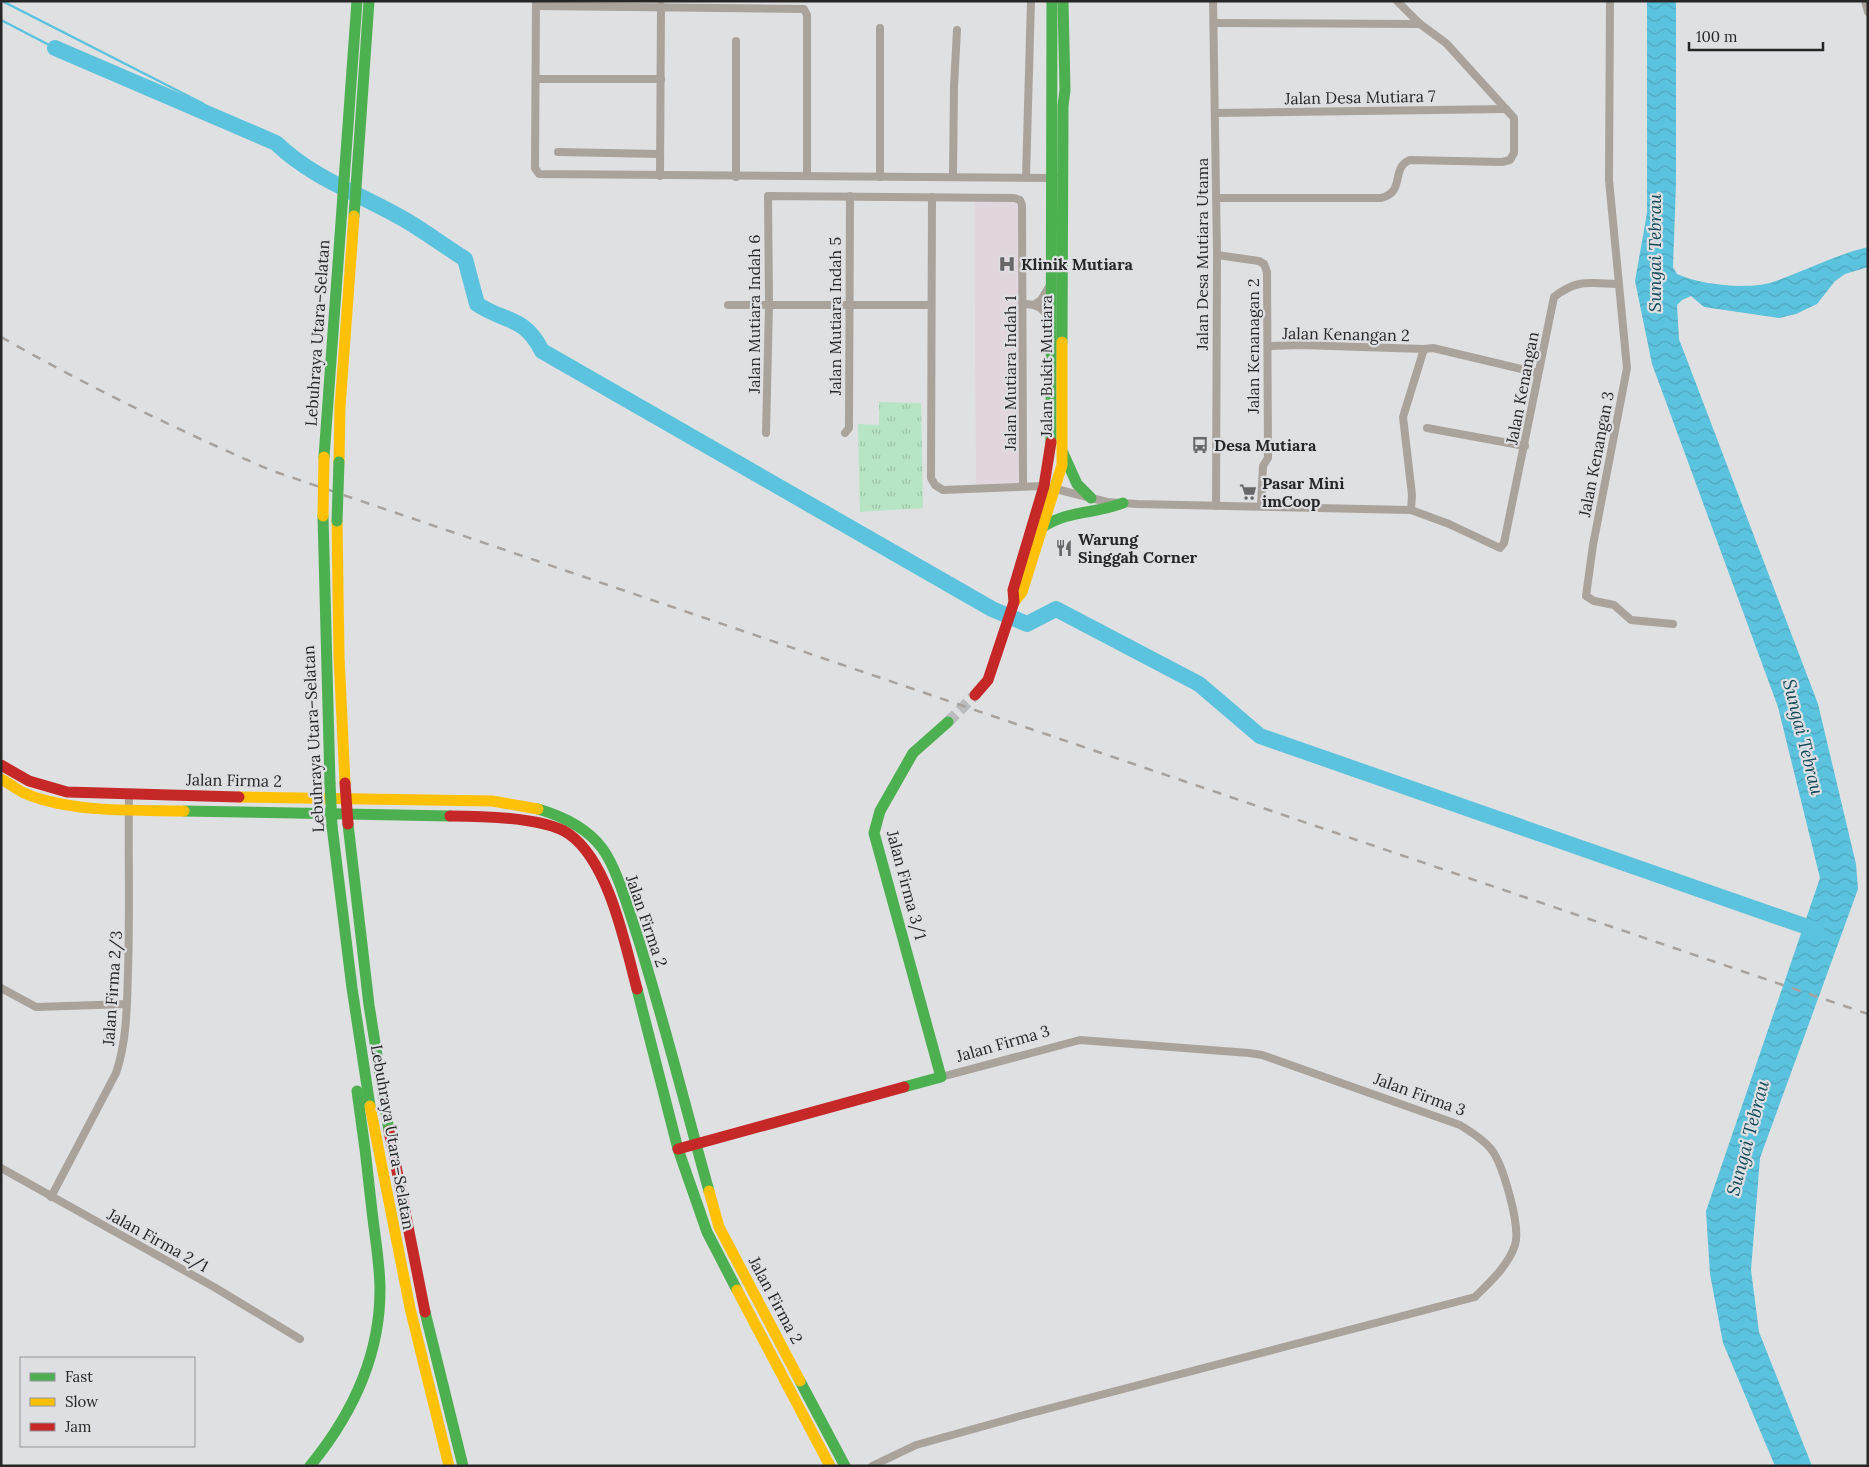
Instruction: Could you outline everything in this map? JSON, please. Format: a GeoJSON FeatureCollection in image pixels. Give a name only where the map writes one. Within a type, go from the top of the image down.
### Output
{"type":"FeatureCollection","features":[{"type":"Feature","properties":{"kind":"main road","name":"Lebuhraya Utara–Selatan"},"geometry":{"type":"LineString","coordinates":[[357,1],[324,457],[323,516],[332,826],[340,905],[366,1084],[392,1229],[414,1330],[449,1466]]}},
{"type":"Feature","properties":{"kind":"main road","name":"Lebuhraya Utara–Selatan"},"geometry":{"type":"LineString","coordinates":[[369,1],[340,407],[337,521],[339,656],[345,783],[371,1026],[405,1222],[451,1424],[463,1466]]}},
{"type":"Feature","properties":{"kind":"main road","name":"Jalan Bukit Mutiara"},"geometry":{"type":"LineString","coordinates":[[1014,602],[1022,592],[1043,527],[1049,487],[1052,329],[1052,1]]}},
{"type":"Feature","properties":{"kind":"main road","name":"Jalan Bukit Mutiara"},"geometry":{"type":"LineString","coordinates":[[1049,487],[1062,465],[1063,106],[1066,90],[1062,48],[1063,1]]}},
{"type":"Feature","properties":{"kind":"main road"},"geometry":{"type":"LineString","coordinates":[[1062,451],[1077,484],[1092,498]]}},
{"type":"Feature","properties":{"kind":"main road"},"geometry":{"type":"LineString","coordinates":[[975,695],[988,680],[1014,602],[1013,590],[1049,487]]}},
{"type":"Feature","properties":{"kind":"main road"},"geometry":{"type":"LineString","coordinates":[[1043,527],[1064,514],[1110,510],[1123,503]]}},
{"type":"Feature","properties":{"kind":"main road","name":"Jalan Firma 3/1"},"geometry":{"type":"LineString","coordinates":[[941,1078],[918,984],[874,833],[880,811],[913,753],[948,722]]}},
{"type":"Feature","properties":{"kind":"main road","name":"Jalan Firma 2"},"geometry":{"type":"LineString","coordinates":[[1,765],[29,781],[67,792],[129,795],[492,801],[533,807],[556,814],[577,825],[602,848],[623,891],[645,960],[719,1227],[845,1466]]}},
{"type":"Feature","properties":{"kind":"main road","name":"Jalan Firma 2"},"geometry":{"type":"LineString","coordinates":[[1,779],[44,800],[64,804],[128,810],[456,816],[534,821],[569,834],[594,861],[618,917],[678,1149],[707,1232],[830,1466]]}},
{"type":"Feature","properties":{"kind":"main road"},"geometry":{"type":"LineString","coordinates":[[310,1466],[328,1446],[358,1390],[373,1343],[380,1293],[366,1153],[346,1006],[352,985]]}},
{"type":"Feature","properties":{"kind":"main road","name":"Jalan Firma 3"},"geometry":{"type":"LineString","coordinates":[[678,1149],[941,1078]]}},
{"type":"Feature","properties":{"kind":"street"},"geometry":{"type":"LineString","coordinates":[[1026,177],[1031,1]]}},
{"type":"Feature","properties":{"kind":"street","name":"Jalan Desa Mutiara Utama"},"geometry":{"type":"LineString","coordinates":[[1213,1],[1217,255],[1216,506]]}},
{"type":"Feature","properties":{"kind":"street"},"geometry":{"type":"LineString","coordinates":[[1216,198],[1381,198],[1389,196],[1396,188],[1400,169],[1404,163],[1410,160],[1502,162],[1510,160],[1514,153],[1514,118],[1446,43],[1420,24],[1397,1]]}},
{"type":"Feature","properties":{"kind":"street","name":"Jalan Kenangan 3"},"geometry":{"type":"LineString","coordinates":[[1610,1],[1609,180],[1617,284],[1627,368],[1593,545],[1586,593],[1589,599],[1616,607],[1631,620],[1673,624]]}},
{"type":"Feature","properties":{"kind":"street"},"geometry":{"type":"LineString","coordinates":[[1865,1],[1868,12]]}},
{"type":"Feature","properties":{"kind":"street"},"geometry":{"type":"LineString","coordinates":[[807,176],[807,15],[804,9],[743,5],[661,6],[651,4],[536,3],[536,168],[539,174],[1051,178],[1061,190],[1064,203]]}},
{"type":"Feature","properties":{"kind":"street"},"geometry":{"type":"LineString","coordinates":[[660,176],[661,6]]}},
{"type":"Feature","properties":{"kind":"street"},"geometry":{"type":"LineString","coordinates":[[1214,23],[1420,24]]}},
{"type":"Feature","properties":{"kind":"street"},"geometry":{"type":"LineString","coordinates":[[880,28],[880,178]]}},
{"type":"Feature","properties":{"kind":"street"},"geometry":{"type":"LineString","coordinates":[[953,177],[957,30]]}},
{"type":"Feature","properties":{"kind":"street"},"geometry":{"type":"LineString","coordinates":[[736,41],[736,177]]}},
{"type":"Feature","properties":{"kind":"street"},"geometry":{"type":"LineString","coordinates":[[536,79],[660,79]]}},
{"type":"Feature","properties":{"kind":"street","name":"Jalan Desa Mutiara 7"},"geometry":{"type":"LineString","coordinates":[[1215,113],[1506,109]]}},
{"type":"Feature","properties":{"kind":"street"},"geometry":{"type":"LineString","coordinates":[[558,152],[659,154]]}},
{"type":"Feature","properties":{"kind":"street"},"geometry":{"type":"LineString","coordinates":[[1051,178],[1060,168],[1064,153]]}},
{"type":"Feature","properties":{"kind":"street","name":"Jalan Mutiara Indah 6"},"geometry":{"type":"LineString","coordinates":[[766,432],[770,305],[768,196],[850,196]]}},
{"type":"Feature","properties":{"kind":"street"},"geometry":{"type":"LineString","coordinates":[[850,196],[932,197],[930,478],[935,485],[943,490],[1023,486],[1049,487],[1092,498],[1123,503],[1411,510]]}},
{"type":"Feature","properties":{"kind":"street","name":"Jalan Mutiara Indah 5"},"geometry":{"type":"LineString","coordinates":[[845,433],[849,428],[848,305],[850,196]]}},
{"type":"Feature","properties":{"kind":"street","name":"Jalan Mutiara Indah 1"},"geometry":{"type":"LineString","coordinates":[[932,197],[1014,198],[1020,200],[1022,205],[1023,486]]}},
{"type":"Feature","properties":{"kind":"street","name":"Jalan Kenanagan 2"},"geometry":{"type":"LineString","coordinates":[[1217,255],[1259,261],[1264,264],[1267,272],[1268,458],[1263,466],[1260,506]]}},
{"type":"Feature","properties":{"kind":"street"},"geometry":{"type":"LineString","coordinates":[[1034,304],[1046,294],[1052,280]]}},
{"type":"Feature","properties":{"kind":"street","name":"Jalan Kenangan"},"geometry":{"type":"LineString","coordinates":[[1411,510],[1449,524],[1500,548],[1504,543],[1525,446],[1554,297],[1568,286],[1588,283],[1617,284]]}},
{"type":"Feature","properties":{"kind":"street"},"geometry":{"type":"LineString","coordinates":[[1023,304],[1034,304],[1046,313],[1052,329]]}},
{"type":"Feature","properties":{"kind":"street"},"geometry":{"type":"LineString","coordinates":[[728,305],[930,305]]}},
{"type":"Feature","properties":{"kind":"street","name":"Jalan Kenangan 2"},"geometry":{"type":"LineString","coordinates":[[1268,346],[1300,344],[1433,348],[1538,373]]}},
{"type":"Feature","properties":{"kind":"street","name":"Jalan Kenangan 2"},"geometry":{"type":"LineString","coordinates":[[1411,510],[1412,495],[1404,417],[1424,349]]}},
{"type":"Feature","properties":{"kind":"street"},"geometry":{"type":"LineString","coordinates":[[1427,428],[1525,446]]}},
{"type":"Feature","properties":{"kind":"street","name":"Jalan Firma 2/3"},"geometry":{"type":"LineString","coordinates":[[51,1197],[116,1073],[121,1057],[127,1004],[130,908],[129,795]]}},
{"type":"Feature","properties":{"kind":"street"},"geometry":{"type":"LineString","coordinates":[[1,988],[36,1007],[127,1004]]}},
{"type":"Feature","properties":{"kind":"street","name":"Jalan Firma 3"},"geometry":{"type":"LineString","coordinates":[[872,1466],[925,1442],[1475,1297],[1500,1272],[1516,1244],[1516,1226],[1508,1186],[1492,1149],[1477,1136],[1460,1125],[1262,1055],[1080,1040],[941,1078]]}},
{"type":"Feature","properties":{"kind":"street","name":"Jalan Firma 2/1"},"geometry":{"type":"LineString","coordinates":[[1,1168],[214,1287],[300,1339]]}},
{"type":"Feature","properties":{"kind":"shaded area"},"geometry":{"type":"Polygon","coordinates":[[[1023,200],[1026,205],[1027,483],[976,485],[974,201],[1023,200]]]}},
{"type":"Feature","properties":{"kind":"green space"},"geometry":{"type":"Polygon","coordinates":[[[879,402],[921,403],[923,508],[860,512],[858,424],[879,425],[879,402]]]}},
{"type":"Feature","properties":{"kind":"water","name":"Sungai Tebrau"},"geometry":{"type":"Polygon","coordinates":[[[1647,1],[1676,1],[1676,184],[1673,267],[1677,274],[1711,283],[1751,286],[1785,278],[1844,254],[1868,247],[1868,267],[1845,274],[1835,281],[1817,304],[1796,314],[1779,318],[1704,307],[1691,296],[1682,300],[1677,305],[1679,339],[1818,704],[1856,864],[1858,889],[1760,1158],[1751,1270],[1759,1332],[1812,1466],[1775,1466],[1723,1343],[1710,1274],[1706,1211],[1820,878],[1778,707],[1652,364],[1635,281],[1647,213],[1647,1]]]}},
{"type":"Feature","properties":{"kind":"waterway"},"geometry":{"type":"LineString","coordinates":[[2,1],[202,103],[221,120]]}},
{"type":"Feature","properties":{"kind":"waterway"},"geometry":{"type":"LineString","coordinates":[[1,20],[55,48]]}},
{"type":"Feature","properties":{"kind":"waterway"},"geometry":{"type":"LineString","coordinates":[[55,48],[276,143],[290,156],[322,177],[407,221],[465,259],[477,304],[521,325],[535,339],[542,351],[992,609],[1027,624],[1056,609],[1199,684],[1260,736],[1816,930]]}},
{"type":"Feature","properties":{"kind":"tunnel"},"geometry":{"type":"LineString","coordinates":[[948,722],[975,695]]}},
{"type":"Feature","properties":{"kind":"railway"},"geometry":{"type":"LineString","coordinates":[[1,337],[134,407],[270,470],[1868,1014]]}},
{"type":"Feature","properties":{"kind":"traffic: fast"},"geometry":{"type":"LineString","coordinates":[[324,457],[357,1]]}},
{"type":"Feature","properties":{"kind":"traffic: fast"},"geometry":{"type":"LineString","coordinates":[[354,216],[369,1]]}},
{"type":"Feature","properties":{"kind":"traffic: fast"},"geometry":{"type":"LineString","coordinates":[[1051,442],[1052,1]]}},
{"type":"Feature","properties":{"kind":"traffic: fast"},"geometry":{"type":"LineString","coordinates":[[1062,342],[1063,106],[1065,90],[1063,1]]}},
{"type":"Feature","properties":{"kind":"traffic: fast"},"geometry":{"type":"LineString","coordinates":[[1063,453],[1077,484],[1091,498]]}},
{"type":"Feature","properties":{"kind":"traffic: fast"},"geometry":{"type":"LineString","coordinates":[[337,521],[339,462]]}},
{"type":"Feature","properties":{"kind":"traffic: fast"},"geometry":{"type":"LineString","coordinates":[[1043,527],[1062,518],[1123,503]]}},
{"type":"Feature","properties":{"kind":"traffic: fast"},"geometry":{"type":"LineString","coordinates":[[323,516],[330,783]]}},
{"type":"Feature","properties":{"kind":"traffic: fast"},"geometry":{"type":"LineString","coordinates":[[904,1087],[941,1077],[874,833],[880,811],[913,753],[948,722]]}},
{"type":"Feature","properties":{"kind":"traffic: fast"},"geometry":{"type":"LineString","coordinates":[[330,783],[332,826]]}},
{"type":"Feature","properties":{"kind":"traffic: fast"},"geometry":{"type":"LineString","coordinates":[[538,809],[565,819],[589,834],[602,848],[618,878],[647,967],[709,1191]]}},
{"type":"Feature","properties":{"kind":"traffic: fast"},"geometry":{"type":"LineString","coordinates":[[184,811],[450,816]]}},
{"type":"Feature","properties":{"kind":"traffic: fast"},"geometry":{"type":"LineString","coordinates":[[348,824],[369,1005],[389,1131]]}},
{"type":"Feature","properties":{"kind":"traffic: fast"},"geometry":{"type":"LineString","coordinates":[[332,826],[352,988],[370,1106]]}},
{"type":"Feature","properties":{"kind":"traffic: fast"},"geometry":{"type":"LineString","coordinates":[[637,989],[678,1149],[707,1232],[737,1290]]}},
{"type":"Feature","properties":{"kind":"traffic: fast"},"geometry":{"type":"LineString","coordinates":[[310,1466],[325,1447],[350,1406],[369,1362],[379,1315],[378,1261],[357,1091]]}},
{"type":"Feature","properties":{"kind":"traffic: fast"},"geometry":{"type":"LineString","coordinates":[[425,1312],[463,1466]]}},
{"type":"Feature","properties":{"kind":"traffic: fast"},"geometry":{"type":"LineString","coordinates":[[800,1381],[845,1466]]}},
{"type":"Feature","properties":{"kind":"traffic: slow"},"geometry":{"type":"LineString","coordinates":[[339,462],[340,407],[354,216]]}},
{"type":"Feature","properties":{"kind":"traffic: slow"},"geometry":{"type":"LineString","coordinates":[[1014,602],[1022,592],[1062,465],[1062,342]]}},
{"type":"Feature","properties":{"kind":"traffic: slow"},"geometry":{"type":"LineString","coordinates":[[323,516],[324,457]]}},
{"type":"Feature","properties":{"kind":"traffic: slow"},"geometry":{"type":"LineString","coordinates":[[337,521],[339,656],[345,783]]}},
{"type":"Feature","properties":{"kind":"traffic: slow"},"geometry":{"type":"LineString","coordinates":[[1,779],[24,793],[62,804],[103,809],[184,811]]}},
{"type":"Feature","properties":{"kind":"traffic: slow"},"geometry":{"type":"LineString","coordinates":[[239,797],[492,801],[538,809]]}},
{"type":"Feature","properties":{"kind":"traffic: slow"},"geometry":{"type":"LineString","coordinates":[[370,1106],[410,1308],[449,1466]]}},
{"type":"Feature","properties":{"kind":"traffic: slow"},"geometry":{"type":"LineString","coordinates":[[709,1191],[719,1227],[800,1381]]}},
{"type":"Feature","properties":{"kind":"traffic: slow"},"geometry":{"type":"LineString","coordinates":[[737,1290],[830,1466]]}},
{"type":"Feature","properties":{"kind":"traffic: jam"},"geometry":{"type":"LineString","coordinates":[[975,695],[988,680],[1014,602],[1013,590],[1044,486],[1051,442]]}},
{"type":"Feature","properties":{"kind":"traffic: jam"},"geometry":{"type":"LineString","coordinates":[[1,765],[29,781],[67,792],[239,797]]}},
{"type":"Feature","properties":{"kind":"traffic: jam"},"geometry":{"type":"LineString","coordinates":[[345,783],[348,824]]}},
{"type":"Feature","properties":{"kind":"traffic: jam"},"geometry":{"type":"LineString","coordinates":[[450,816],[478,816],[529,821],[558,828],[569,834],[583,847],[605,883],[621,928],[637,989]]}},
{"type":"Feature","properties":{"kind":"traffic: jam"},"geometry":{"type":"LineString","coordinates":[[678,1149],[904,1087]]}},
{"type":"Feature","properties":{"kind":"traffic: jam"},"geometry":{"type":"LineString","coordinates":[[389,1131],[425,1312]]}},
{"type":"Feature","properties":{"kind":"place","name":"Klinik Mutiara"},"geometry":{"type":"Point","coordinates":[1007,264]}},
{"type":"Feature","properties":{"kind":"place","name":"Desa Mutiara"},"geometry":{"type":"Point","coordinates":[1200,445]}},
{"type":"Feature","properties":{"kind":"place","name":"Pasar Mini imCoop"},"geometry":{"type":"Point","coordinates":[1248,492]}},
{"type":"Feature","properties":{"kind":"place","name":"Warung Singgah Corner"},"geometry":{"type":"Point","coordinates":[1064,548]}}]}
